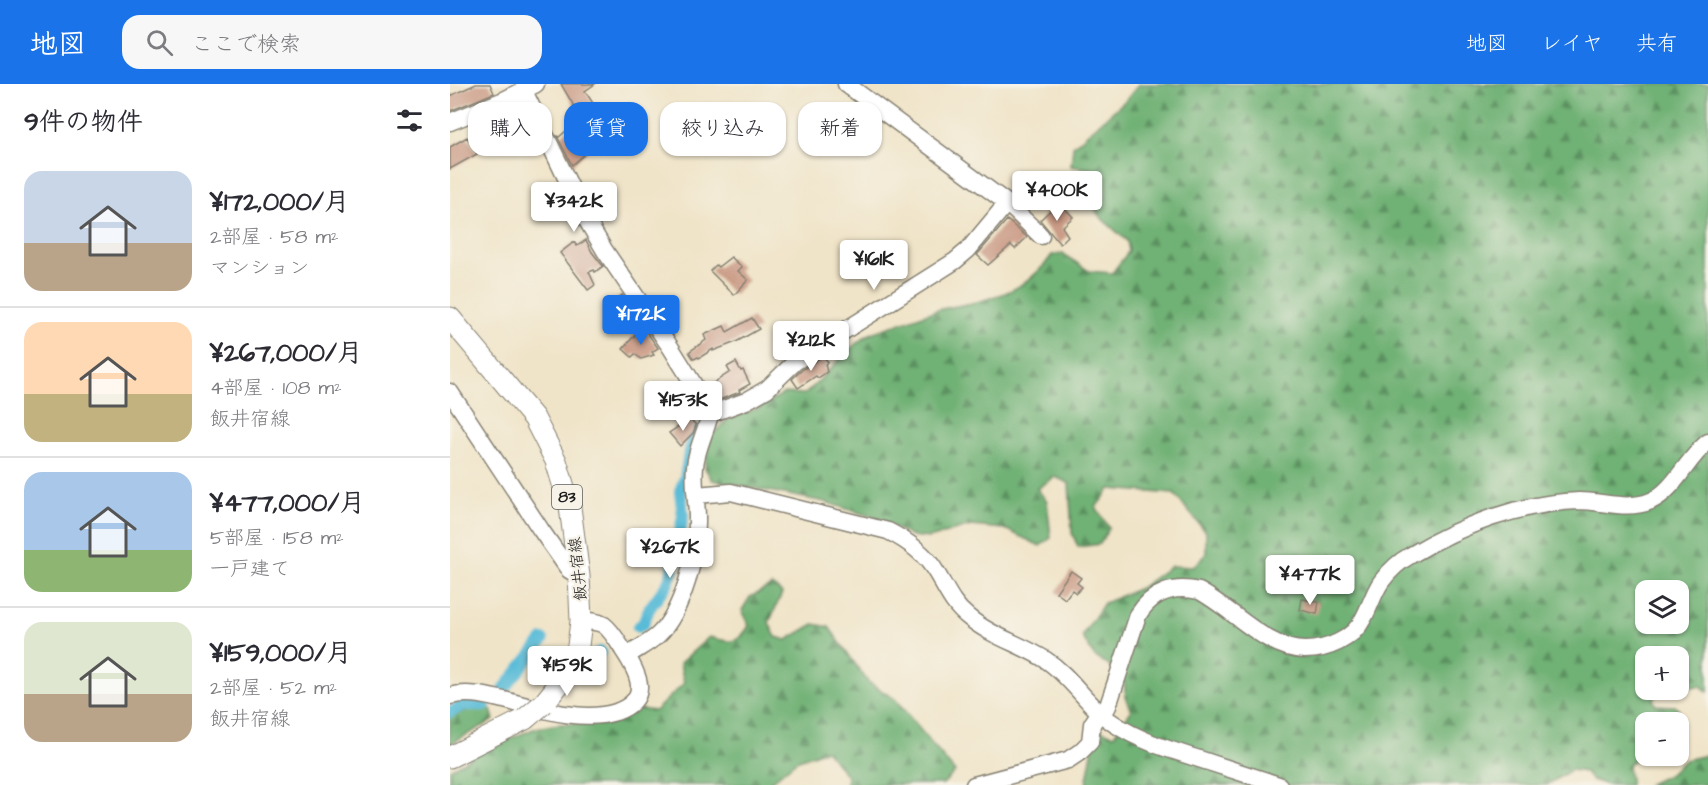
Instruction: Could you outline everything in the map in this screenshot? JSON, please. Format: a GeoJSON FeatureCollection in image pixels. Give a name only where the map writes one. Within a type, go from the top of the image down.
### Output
{"type":"FeatureCollection","features":[{"type":"Feature","properties":{"kind":"main road","name":"飯井宿線"},"geometry":{"type":"LineString","coordinates":[[450,318],[520,400],[544,435],[556,461],[570,507],[579,576],[581,621],[578,646],[568,673],[544,703],[525,719],[450,757]]}},
{"type":"Feature","properties":{"kind":"street"},"geometry":{"type":"LineString","coordinates":[[846,84],[1007,203],[1041,236]]}},
{"type":"Feature","properties":{"kind":"street"},"geometry":{"type":"LineString","coordinates":[[450,122],[530,88],[586,219],[709,409],[710,414],[694,469],[697,521],[685,589],[666,625],[657,635],[627,656]]}},
{"type":"Feature","properties":{"kind":"street"},"geometry":{"type":"LineString","coordinates":[[710,414],[746,401],[767,389],[795,362],[955,261],[968,250],[1007,203]]}},
{"type":"Feature","properties":{"kind":"street"},"geometry":{"type":"LineString","coordinates":[[450,392],[569,570],[579,576]]}},
{"type":"Feature","properties":{"kind":"street"},"geometry":{"type":"LineString","coordinates":[[974,785],[1068,760],[1080,752],[1089,742],[1092,724],[1096,718],[1103,715],[1108,706],[1138,615],[1144,606],[1163,592],[1187,588],[1199,591],[1279,645],[1306,650],[1330,646],[1357,627],[1390,571],[1411,555],[1478,522],[1538,505],[1581,501],[1622,505],[1642,504],[1654,499],[1666,489],[1708,442]]}},
{"type":"Feature","properties":{"kind":"street"},"geometry":{"type":"LineString","coordinates":[[696,495],[731,492],[888,531],[903,538],[926,557],[953,602],[966,615],[990,632],[1049,662],[1103,715],[1133,735],[1161,747],[1279,785]]}},
{"type":"Feature","properties":{"kind":"street"},"geometry":{"type":"LineString","coordinates":[[450,696],[471,693],[563,714],[594,715],[615,712],[630,705],[638,696],[640,683],[636,670],[613,635],[603,625],[592,621],[581,621]]}},
{"type":"Feature","properties":{"kind":"green space"},"geometry":{"type":"Polygon","coordinates":[[[1139,84],[1708,84],[1708,692],[1701,686],[1689,687],[1689,646],[1635,646],[1635,700],[1654,700],[1656,705],[1675,706],[1680,711],[1635,712],[1635,760],[1629,763],[1630,785],[1607,785],[1592,780],[1585,772],[1571,770],[1547,785],[1086,785],[1095,736],[1101,730],[1114,735],[1131,711],[1126,699],[1124,682],[1108,665],[1094,656],[1082,636],[1104,603],[1140,588],[1171,566],[1193,567],[1206,554],[1206,532],[1174,494],[1110,489],[1096,507],[1109,528],[1100,544],[1078,547],[1072,533],[1069,483],[1055,477],[1037,489],[1047,501],[1051,538],[1040,546],[1005,529],[971,526],[929,538],[910,536],[879,519],[825,502],[712,480],[705,468],[710,437],[727,420],[759,408],[784,393],[805,394],[845,354],[872,333],[941,309],[974,303],[1003,294],[1029,279],[1052,255],[1063,254],[1089,271],[1112,273],[1129,251],[1127,241],[1100,217],[1084,190],[1094,178],[1091,169],[1071,166],[1073,146],[1126,100],[1139,84]]]}},
{"type":"Feature","properties":{"kind":"green space"},"geometry":{"type":"Polygon","coordinates":[[[772,585],[782,593],[769,623],[776,637],[787,640],[814,624],[829,627],[868,682],[895,699],[955,772],[943,784],[846,785],[847,776],[826,750],[796,761],[767,785],[450,785],[450,769],[494,745],[536,728],[558,724],[607,724],[638,709],[655,711],[684,683],[680,663],[709,637],[732,641],[740,637],[749,626],[742,610],[750,597],[772,585]]]}},
{"type":"Feature","properties":{"kind":"green space"},"geometry":{"type":"Polygon","coordinates":[[[471,709],[491,709],[494,720],[450,744],[450,716],[471,709]]]}},
{"type":"Feature","properties":{"kind":"green space"},"geometry":{"type":"Polygon","coordinates":[[[1708,753],[1708,785],[1647,785],[1670,774],[1679,766],[1689,766],[1689,759],[1708,753]]]}},
{"type":"Feature","properties":{"kind":"building"},"geometry":{"type":"Polygon","coordinates":[[[476,84],[490,84],[494,93],[450,111],[450,96],[476,84]]]}},
{"type":"Feature","properties":{"kind":"building"},"geometry":{"type":"Polygon","coordinates":[[[561,84],[595,84],[585,91],[592,102],[572,102],[561,84]]]}},
{"type":"Feature","properties":{"kind":"building"},"geometry":{"type":"Polygon","coordinates":[[[564,133],[564,150],[557,136],[564,133]]]}},
{"type":"Feature","properties":{"kind":"building"},"geometry":{"type":"Polygon","coordinates":[[[467,137],[468,156],[473,156],[450,169],[450,147],[467,137]]]}},
{"type":"Feature","properties":{"kind":"building"},"geometry":{"type":"Polygon","coordinates":[[[567,156],[582,156],[572,165],[567,156]]]}},
{"type":"Feature","properties":{"kind":"building"},"geometry":{"type":"Polygon","coordinates":[[[1059,202],[1073,217],[1062,227],[1068,236],[1060,244],[1040,220],[1059,202]]]}},
{"type":"Feature","properties":{"kind":"building"},"geometry":{"type":"Polygon","coordinates":[[[1007,220],[1027,237],[1015,249],[1011,245],[988,265],[977,255],[1007,220]]]}},
{"type":"Feature","properties":{"kind":"building"},"geometry":{"type":"Polygon","coordinates":[[[586,240],[603,266],[595,272],[594,270],[589,272],[595,285],[588,290],[560,253],[574,242],[577,246],[586,240]]]}},
{"type":"Feature","properties":{"kind":"building"},"geometry":{"type":"Polygon","coordinates":[[[731,257],[742,267],[738,271],[748,280],[734,295],[710,271],[731,257]]]}},
{"type":"Feature","properties":{"kind":"building"},"geometry":{"type":"Polygon","coordinates":[[[622,295],[636,315],[631,319],[615,300],[622,295]]]}},
{"type":"Feature","properties":{"kind":"building"},"geometry":{"type":"Polygon","coordinates":[[[752,318],[759,329],[736,342],[713,351],[713,349],[699,358],[694,359],[689,352],[706,340],[704,335],[724,326],[727,332],[752,318]]]}},
{"type":"Feature","properties":{"kind":"building"},"geometry":{"type":"Polygon","coordinates":[[[639,330],[643,333],[646,331],[658,348],[652,352],[654,355],[641,359],[635,354],[632,357],[623,349],[639,330]]]}},
{"type":"Feature","properties":{"kind":"building"},"geometry":{"type":"Polygon","coordinates":[[[823,356],[828,362],[825,364],[827,372],[818,378],[816,376],[798,388],[792,379],[823,356]]]}},
{"type":"Feature","properties":{"kind":"building"},"geometry":{"type":"Polygon","coordinates":[[[736,362],[750,384],[739,390],[740,392],[716,401],[709,386],[730,372],[727,367],[736,362]]]}},
{"type":"Feature","properties":{"kind":"building"},"geometry":{"type":"Polygon","coordinates":[[[690,419],[696,425],[693,433],[680,446],[669,433],[690,419]]]}},
{"type":"Feature","properties":{"kind":"building"},"geometry":{"type":"Polygon","coordinates":[[[1071,571],[1081,578],[1077,583],[1082,587],[1076,593],[1072,590],[1065,599],[1056,592],[1071,571]]]}},
{"type":"Feature","properties":{"kind":"building"},"geometry":{"type":"Polygon","coordinates":[[[1302,599],[1319,602],[1317,614],[1300,610],[1302,599]]]}},
{"type":"Feature","properties":{"kind":"waterway"},"geometry":{"type":"LineString","coordinates":[[638,627],[643,624],[649,609],[668,583],[672,572],[683,516],[680,491],[685,478],[690,448],[698,430]]}},
{"type":"Feature","properties":{"kind":"waterway"},"geometry":{"type":"LineString","coordinates":[[504,689],[543,640]]}},
{"type":"Feature","properties":{"kind":"waterway"},"geometry":{"type":"LineString","coordinates":[[591,658],[600,652]]}},
{"type":"Feature","properties":{"kind":"waterway"},"geometry":{"type":"LineString","coordinates":[[450,712],[464,705],[485,705]]}}]}
